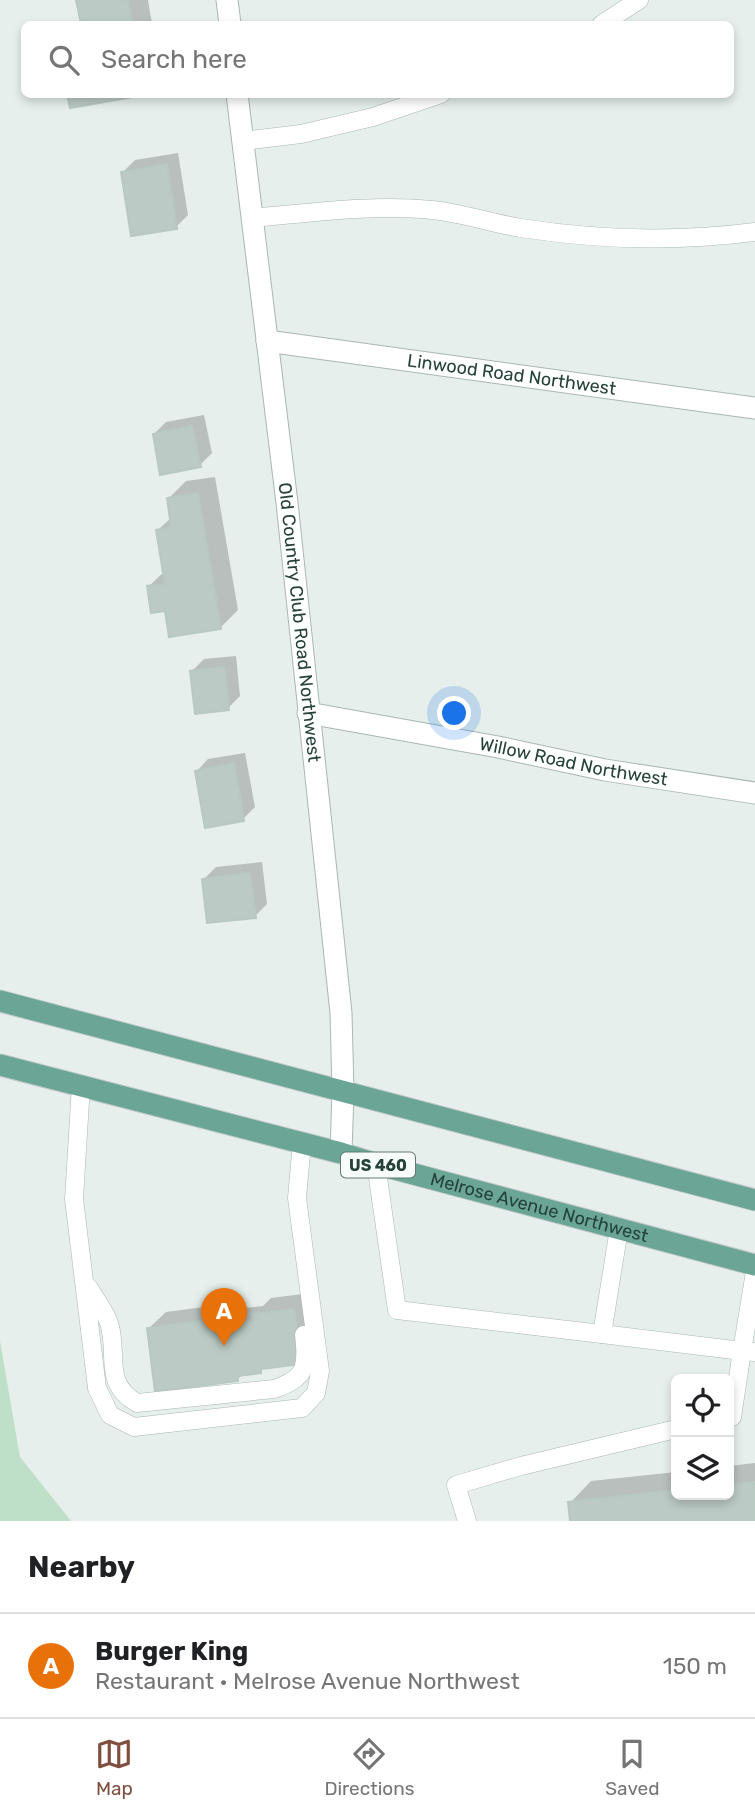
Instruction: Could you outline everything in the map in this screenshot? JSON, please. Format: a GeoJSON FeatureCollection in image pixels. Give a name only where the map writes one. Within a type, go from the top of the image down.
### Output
{"type":"FeatureCollection","features":[{"type":"Feature","properties":{"kind":"main road"},"geometry":{"type":"LineString","coordinates":[[0,1001],[755,1200]]}},
{"type":"Feature","properties":{"kind":"main road","name":"Melrose Avenue Northwest"},"geometry":{"type":"LineString","coordinates":[[0,1065],[302,1142],[755,1265]]}},
{"type":"Feature","properties":{"kind":"street"},"geometry":{"type":"LineString","coordinates":[[227,0],[230,21]]}},
{"type":"Feature","properties":{"kind":"street","name":"Old Country Club Road Northwest"},"geometry":{"type":"LineString","coordinates":[[237,98],[341,1013],[341,1153]]}},
{"type":"Feature","properties":{"kind":"street","name":"Linwood Road Northwest"},"geometry":{"type":"LineString","coordinates":[[267,341],[755,408]]}},
{"type":"Feature","properties":{"kind":"street","name":"Willow Road Northwest"},"geometry":{"type":"LineString","coordinates":[[308,713],[605,769],[755,793]]}},
{"type":"Feature","properties":{"kind":"lane"},"geometry":{"type":"LineString","coordinates":[[607,21],[639,0]]}},
{"type":"Feature","properties":{"kind":"lane"},"geometry":{"type":"LineString","coordinates":[[242,141],[301,134],[373,117],[429,98]]}},
{"type":"Feature","properties":{"kind":"lane"},"geometry":{"type":"LineString","coordinates":[[251,218],[359,209],[431,210],[519,228],[609,238],[714,238],[755,232]]}},
{"type":"Feature","properties":{"kind":"lane"},"geometry":{"type":"LineString","coordinates":[[81,1085],[74,1199],[97,1388],[110,1415],[134,1427],[302,1408],[316,1393],[320,1371],[297,1198],[302,1142]]}},
{"type":"Feature","properties":{"kind":"lane"},"geometry":{"type":"LineString","coordinates":[[376,1164],[397,1310],[748,1351]]}},
{"type":"Feature","properties":{"kind":"lane"},"geometry":{"type":"LineString","coordinates":[[601,1334],[620,1229]]}},
{"type":"Feature","properties":{"kind":"lane"},"geometry":{"type":"LineString","coordinates":[[734,1409],[748,1351],[755,1272]]}},
{"type":"Feature","properties":{"kind":"lane"},"geometry":{"type":"LineString","coordinates":[[84,1279],[109,1323],[113,1368],[118,1387],[126,1397],[137,1403],[150,1403],[274,1389],[299,1377],[305,1367],[307,1354],[300,1303],[308,1277]]}},
{"type":"Feature","properties":{"kind":"lane"},"geometry":{"type":"LineString","coordinates":[[467,1521],[456,1485],[521,1466],[671,1430]]}},
{"type":"Feature","properties":{"kind":"green space"},"geometry":{"type":"Polygon","coordinates":[[[0,1341],[20,1457],[71,1521],[0,1521],[0,1341]]]}},
{"type":"Feature","properties":{"kind":"building"},"geometry":{"type":"Polygon","coordinates":[[[76,0],[128,0],[132,21],[80,21],[76,0]]]}},
{"type":"Feature","properties":{"kind":"building"},"geometry":{"type":"Polygon","coordinates":[[[68,98],[128,98],[70,108],[68,98]]]}},
{"type":"Feature","properties":{"kind":"building"},"geometry":{"type":"Polygon","coordinates":[[[167,164],[177,229],[131,236],[121,172],[167,164]]]}},
{"type":"Feature","properties":{"kind":"building"},"geometry":{"type":"Polygon","coordinates":[[[192,426],[201,467],[160,475],[153,434],[192,426]]]}},
{"type":"Feature","properties":{"kind":"building"},"geometry":{"type":"Polygon","coordinates":[[[198,493],[221,629],[169,637],[165,611],[151,613],[147,586],[165,584],[156,530],[171,527],[167,498],[198,493]]]}},
{"type":"Feature","properties":{"kind":"building"},"geometry":{"type":"Polygon","coordinates":[[[224,667],[229,710],[195,714],[190,671],[224,667]]]}},
{"type":"Feature","properties":{"kind":"building"},"geometry":{"type":"Polygon","coordinates":[[[234,763],[244,821],[205,828],[195,771],[234,763]]]}},
{"type":"Feature","properties":{"kind":"building"},"geometry":{"type":"Polygon","coordinates":[[[250,873],[256,918],[207,923],[202,879],[250,873]]]}},
{"type":"Feature","properties":{"kind":"building"},"geometry":{"type":"Polygon","coordinates":[[[294,1309],[302,1364],[261,1369],[261,1373],[237,1376],[238,1381],[155,1392],[147,1328],[218,1319],[219,1326],[253,1321],[252,1314],[294,1309]]]}},
{"type":"Feature","properties":{"kind":"building"},"geometry":{"type":"Polygon","coordinates":[[[755,1482],[755,1521],[570,1521],[568,1502],[671,1491],[671,1500],[734,1500],[734,1484],[755,1482]]]}},
{"type":"Feature","properties":{"kind":"place","name":"Burger King"},"geometry":{"type":"Point","coordinates":[224,1346]}}]}
